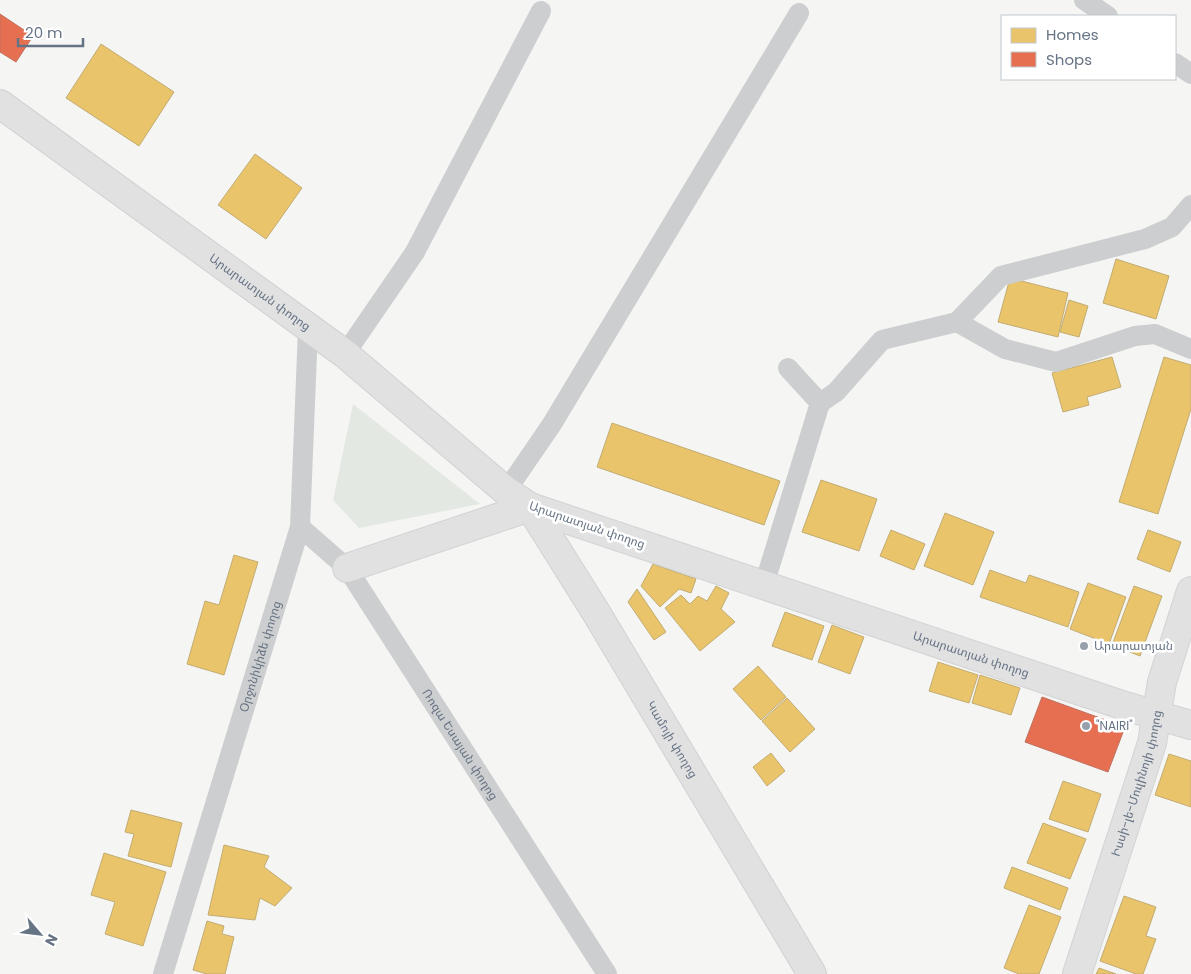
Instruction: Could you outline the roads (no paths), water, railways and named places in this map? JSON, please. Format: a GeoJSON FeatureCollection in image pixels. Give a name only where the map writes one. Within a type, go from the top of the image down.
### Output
{"type":"FeatureCollection","features":[{"type":"Feature","properties":{"kind":"main road","name":"Արարատյան փողոց"},"geometry":{"type":"LineString","coordinates":[[0,104],[345,354],[506,491],[530,507],[1156,715],[1191,724]]}},
{"type":"Feature","properties":{"kind":"main road"},"geometry":{"type":"LineString","coordinates":[[347,568],[530,507]]}},
{"type":"Feature","properties":{"kind":"main road","name":"Կամոյի փողոց"},"geometry":{"type":"LineString","coordinates":[[530,507],[597,614],[812,974]]}},
{"type":"Feature","properties":{"kind":"main road","name":"Իսսի-լե-Մուլինոյի փողոց"},"geometry":{"type":"LineString","coordinates":[[1077,974],[1152,743],[1162,682],[1191,591]]}},
{"type":"Feature","properties":{"kind":"street"},"geometry":{"type":"LineString","coordinates":[[1084,0],[1106,15]]}},
{"type":"Feature","properties":{"kind":"street"},"geometry":{"type":"LineString","coordinates":[[345,354],[415,252],[541,11]]}},
{"type":"Feature","properties":{"kind":"street"},"geometry":{"type":"LineString","coordinates":[[506,491],[552,424],[799,13]]}},
{"type":"Feature","properties":{"kind":"street"},"geometry":{"type":"LineString","coordinates":[[1176,64],[1191,74]]}},
{"type":"Feature","properties":{"kind":"street"},"geometry":{"type":"LineString","coordinates":[[764,585],[820,403],[836,392],[882,340],[957,322],[1001,276],[1145,239],[1172,227],[1191,205]]}},
{"type":"Feature","properties":{"kind":"street"},"geometry":{"type":"LineString","coordinates":[[957,322],[1005,349],[1056,362],[1135,336],[1155,334],[1191,348]]}},
{"type":"Feature","properties":{"kind":"street","name":"Օրջոնիկիձե փողոց"},"geometry":{"type":"LineString","coordinates":[[162,974],[300,527],[308,329]]}},
{"type":"Feature","properties":{"kind":"street"},"geometry":{"type":"LineString","coordinates":[[788,368],[820,403]]}},
{"type":"Feature","properties":{"kind":"street","name":"Ռոզա Եսայան փողոց"},"geometry":{"type":"LineString","coordinates":[[300,527],[347,568],[608,974]]}},
{"type":"Feature","properties":{"kind":"place","name":"Արարատյան"},"geometry":{"type":"Point","coordinates":[1084,646]}},
{"type":"Feature","properties":{"kind":"place","name":"\"NAIRI\""},"geometry":{"type":"Point","coordinates":[1086,726]}}]}
